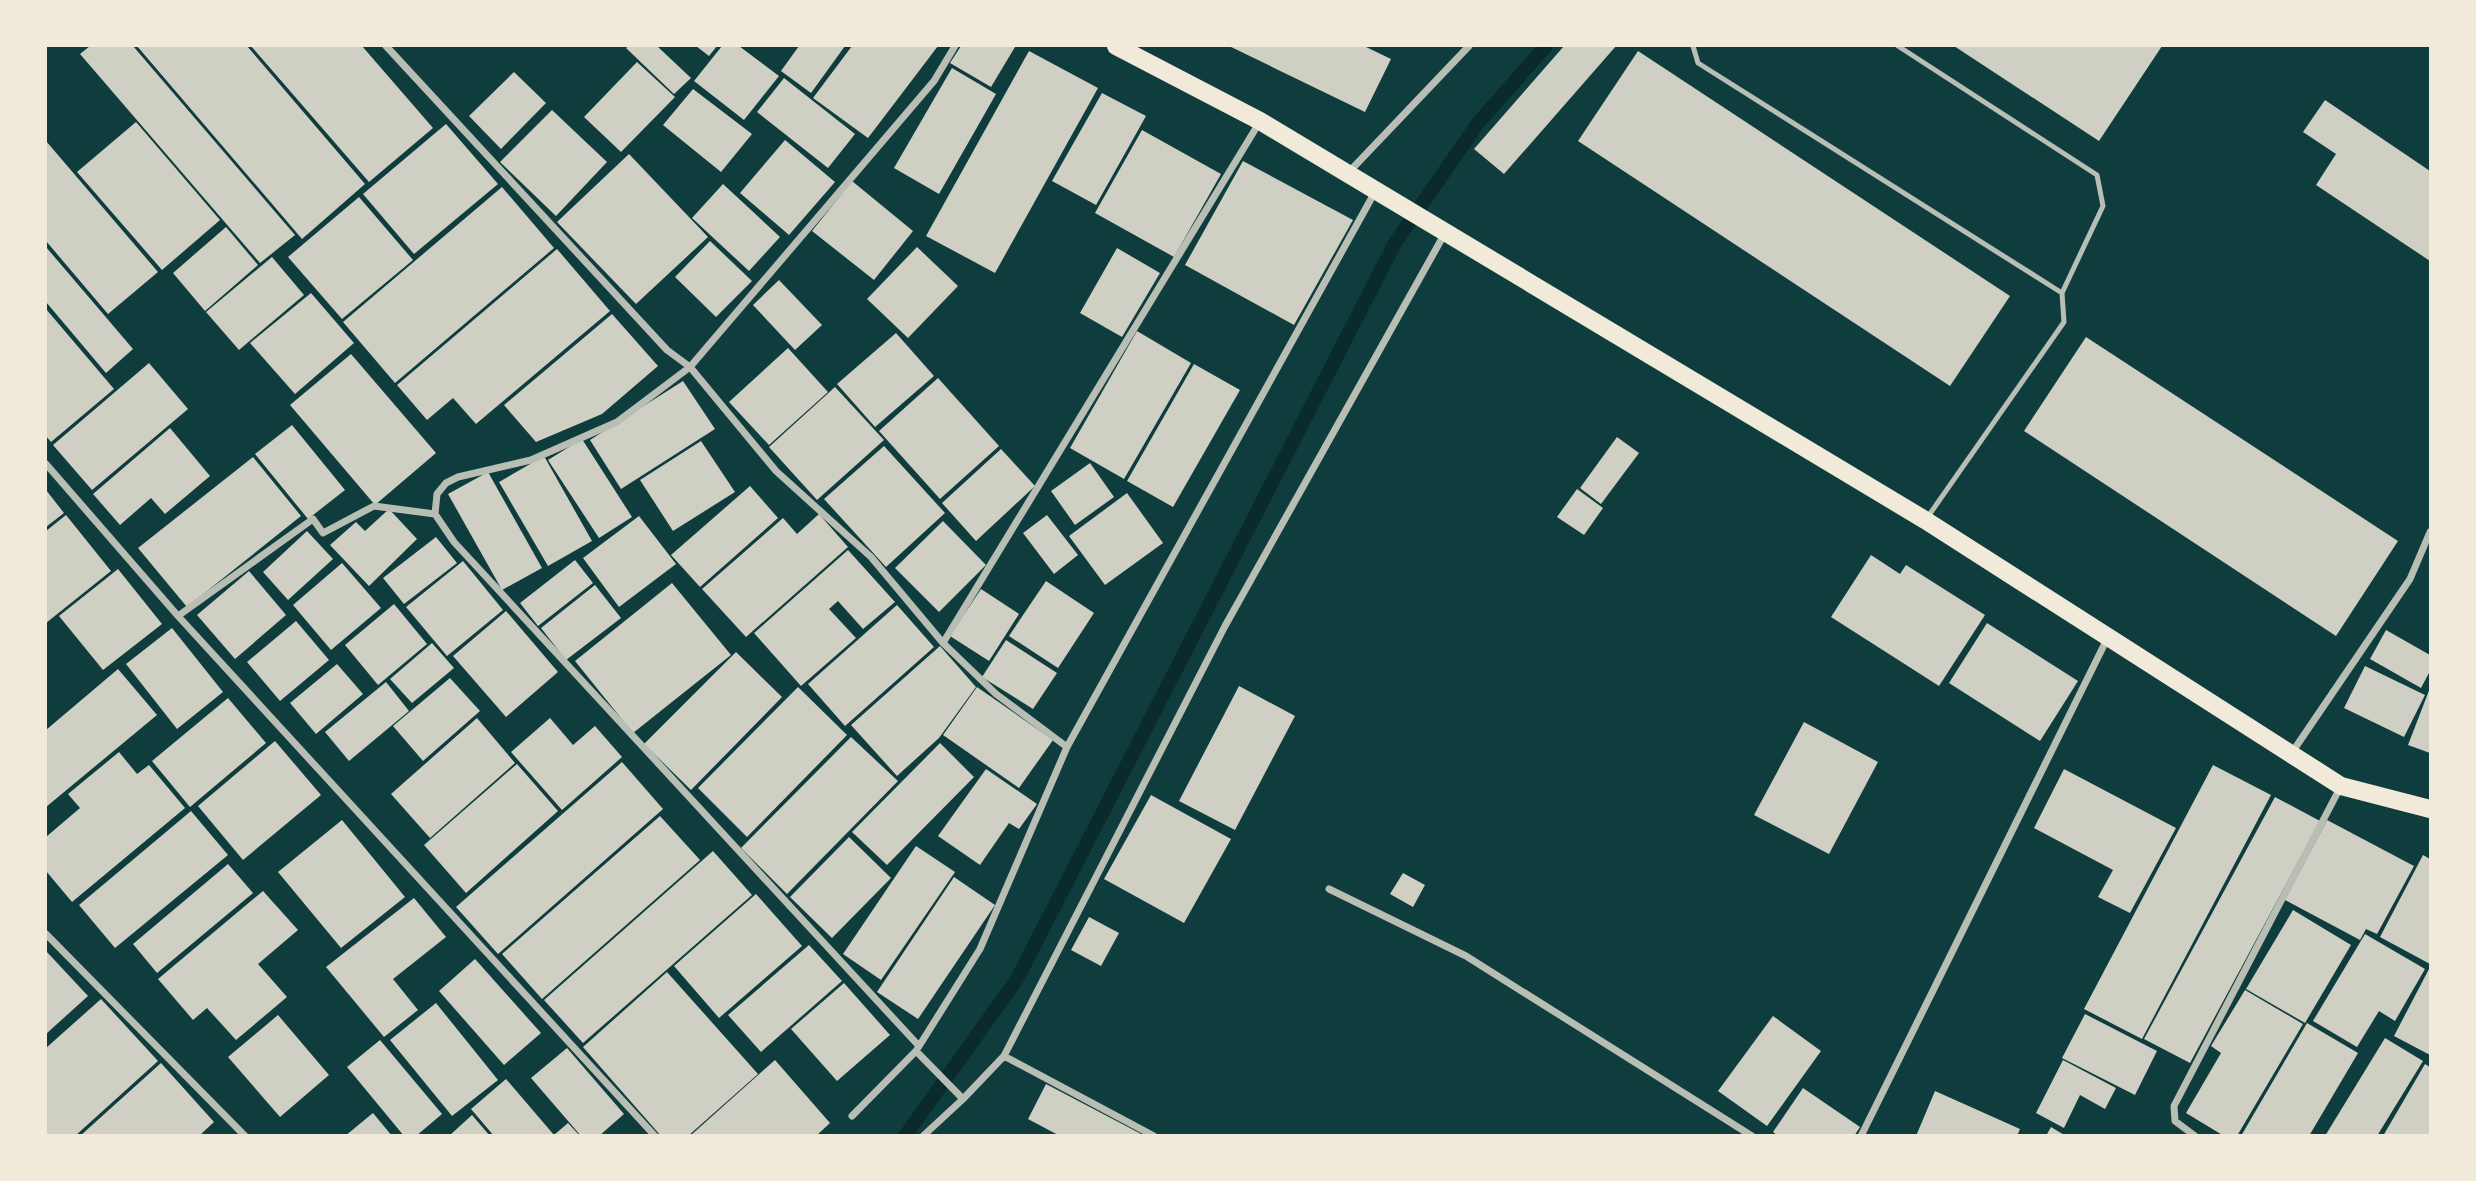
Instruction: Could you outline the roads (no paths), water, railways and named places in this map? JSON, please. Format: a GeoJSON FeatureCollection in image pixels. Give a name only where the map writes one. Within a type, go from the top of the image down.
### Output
{"type":"FeatureCollection","features":[{"type":"Feature","properties":{"kind":"main road"},"geometry":{"type":"LineString","coordinates":[[1116,46],[1261,121],[1925,520],[2341,786],[2431,809]]}},
{"type":"Feature","properties":{"kind":"street"},"geometry":{"type":"LineString","coordinates":[[386,46],[667,351],[690,367],[776,471],[871,557],[943,643],[996,694],[1067,747]]}},
{"type":"Feature","properties":{"kind":"street"},"geometry":{"type":"LineString","coordinates":[[955,46],[934,81],[690,367],[617,422],[531,460],[458,477],[446,483],[437,494],[435,514],[454,542],[963,1099]]}},
{"type":"Feature","properties":{"kind":"street"},"geometry":{"type":"LineString","coordinates":[[1347,174],[1469,46]]}},
{"type":"Feature","properties":{"kind":"street"},"geometry":{"type":"LineString","coordinates":[[943,643],[1261,121]]}},
{"type":"Feature","properties":{"kind":"street"},"geometry":{"type":"LineString","coordinates":[[852,1116],[917,1048],[980,949],[1067,747],[1377,189]]}},
{"type":"Feature","properties":{"kind":"street"},"geometry":{"type":"LineString","coordinates":[[923,1136],[1004,1056],[1225,626],[1439,229]]}},
{"type":"Feature","properties":{"kind":"street"},"geometry":{"type":"LineString","coordinates":[[46,464],[178,617],[655,1136]]}},
{"type":"Feature","properties":{"kind":"street"},"geometry":{"type":"LineString","coordinates":[[178,617],[313,519],[323,533],[374,506],[435,514]]}},
{"type":"Feature","properties":{"kind":"street"},"geometry":{"type":"LineString","coordinates":[[2291,754],[2410,579],[2431,532]]}},
{"type":"Feature","properties":{"kind":"street"},"geometry":{"type":"LineString","coordinates":[[1861,1136],[2109,636]]}},
{"type":"Feature","properties":{"kind":"street"},"geometry":{"type":"LineString","coordinates":[[2195,1136],[2175,1121],[2174,1106],[2341,786]]}},
{"type":"Feature","properties":{"kind":"street"},"geometry":{"type":"LineString","coordinates":[[1329,889],[1466,956],[1752,1136]]}},
{"type":"Feature","properties":{"kind":"street"},"geometry":{"type":"LineString","coordinates":[[46,934],[245,1136]]}},
{"type":"Feature","properties":{"kind":"street"},"geometry":{"type":"LineString","coordinates":[[1004,1056],[1154,1136]]}},
{"type":"Feature","properties":{"kind":"lane"},"geometry":{"type":"LineString","coordinates":[[1693,46],[1698,63],[2062,293]]}},
{"type":"Feature","properties":{"kind":"lane"},"geometry":{"type":"LineString","coordinates":[[1898,46],[2097,175],[2103,205],[2062,293],[2064,322],[1925,520]]}},
{"type":"Feature","properties":{"kind":"waterway"},"geometry":{"type":"LineString","coordinates":[[905,1136],[1017,979],[1395,243],[1478,123],[1546,46]]}}]}
